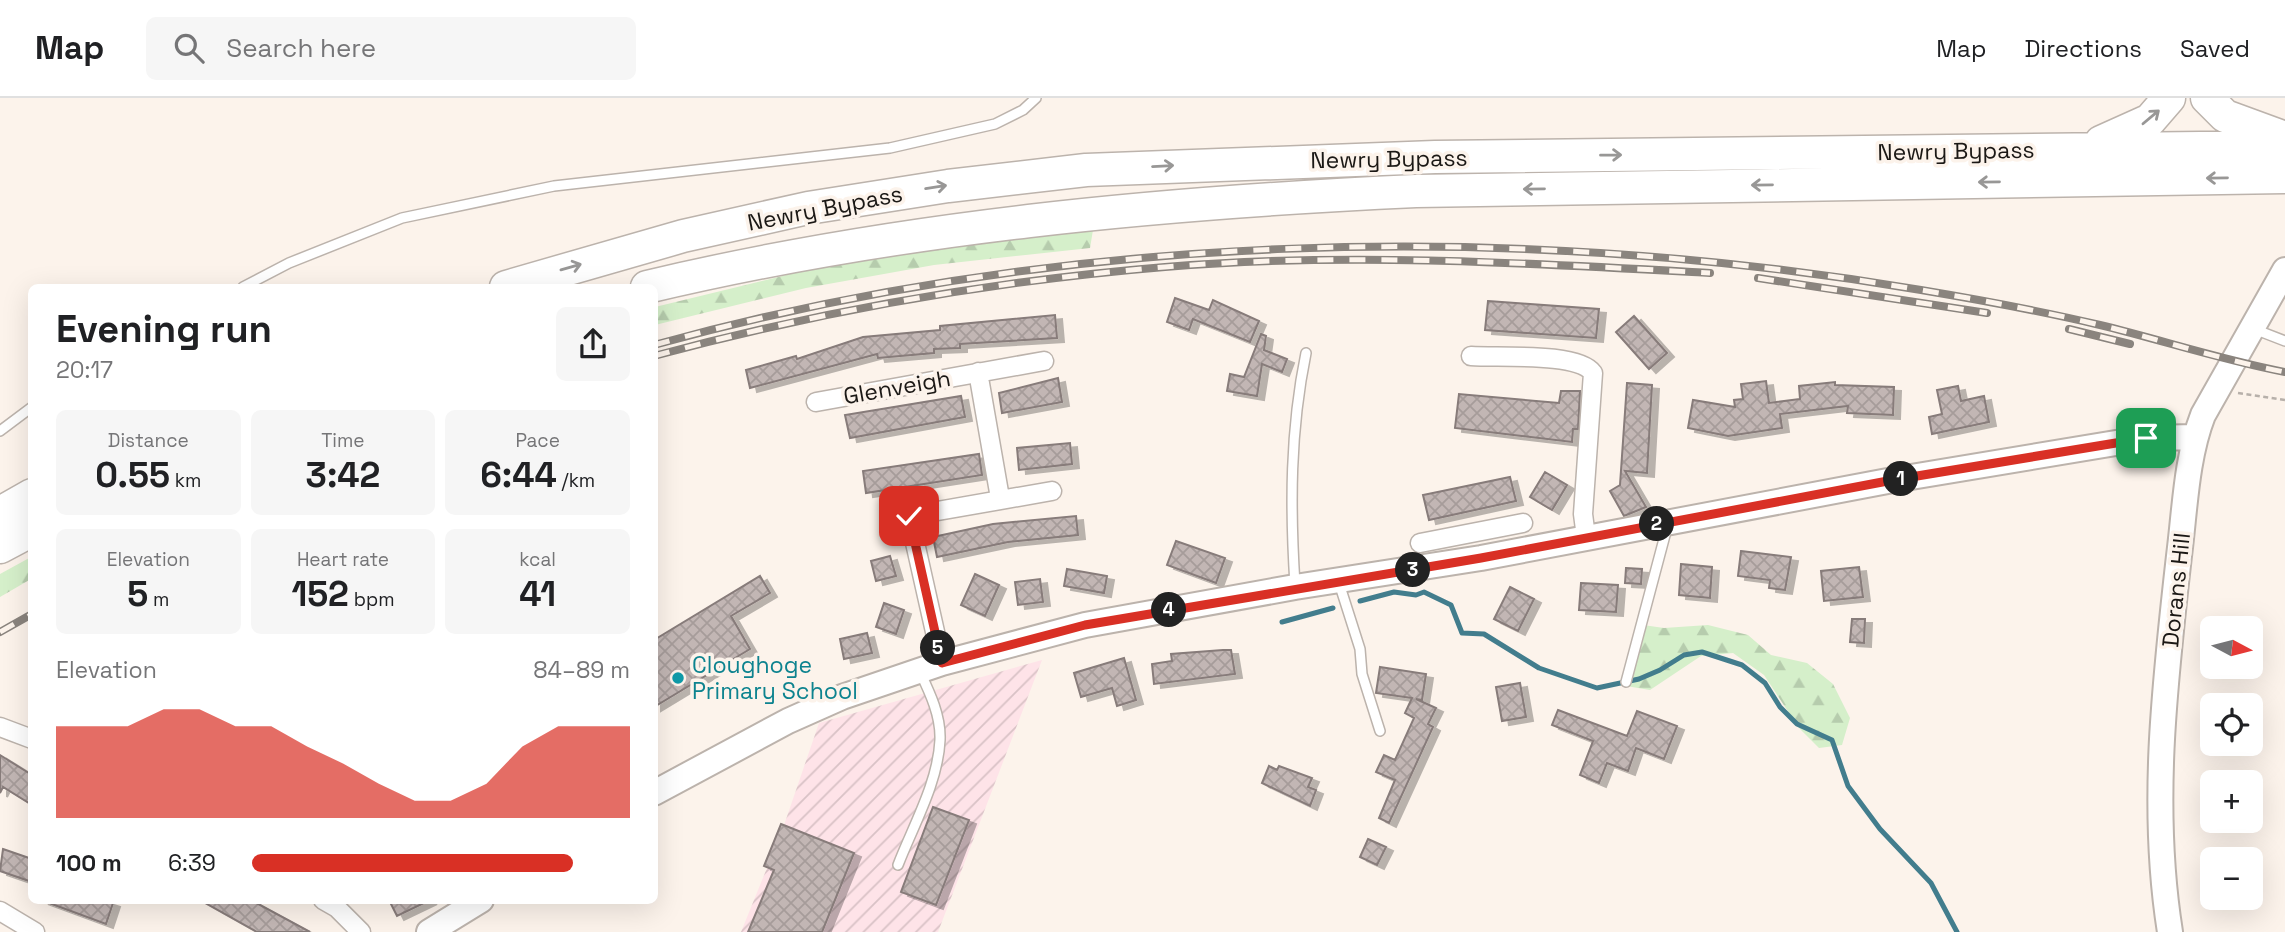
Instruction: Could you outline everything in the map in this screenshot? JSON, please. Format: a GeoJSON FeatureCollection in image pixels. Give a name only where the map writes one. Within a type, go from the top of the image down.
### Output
{"type":"FeatureCollection","features":[{"type":"Feature","properties":{"kind":"highway"},"geometry":{"type":"LineString","coordinates":[[2083,149],[2133,130],[2150,120],[2169,98]]}},
{"type":"Feature","properties":{"kind":"highway"},"geometry":{"type":"LineString","coordinates":[[2207,98],[2225,116],[2285,138]]}},
{"type":"Feature","properties":{"kind":"highway","name":"Newry Bypass"},"geometry":{"type":"LineString","coordinates":[[516,284],[683,236],[808,208],[948,186],[1086,170],[1435,158],[2285,147]]}},
{"type":"Feature","properties":{"kind":"highway","name":"Newry Bypass"},"geometry":{"type":"LineString","coordinates":[[658,285],[857,244],[1020,223],[1290,197],[1416,191],[2285,177]]}},
{"type":"Feature","properties":{"kind":"highway"},"geometry":{"type":"LineString","coordinates":[[0,513],[28,497]]}},
{"type":"Feature","properties":{"kind":"highway"},"geometry":{"type":"LineString","coordinates":[[0,547],[28,532]]}},
{"type":"Feature","properties":{"kind":"street","name":"Dorans Hill"},"geometry":{"type":"LineString","coordinates":[[2170,932],[2161,858],[2159,794],[2176,585],[2195,437],[2217,387],[2285,271]]}},
{"type":"Feature","properties":{"kind":"street"},"geometry":{"type":"LineString","coordinates":[[1471,356],[1571,361],[1587,365],[1594,373],[1583,514],[1586,537]]}},
{"type":"Feature","properties":{"kind":"street","name":"Glenveigh"},"geometry":{"type":"LineString","coordinates":[[816,402],[1044,361]]}},
{"type":"Feature","properties":{"kind":"street","name":"Glenveigh"},"geometry":{"type":"LineString","coordinates":[[978,372],[1000,498]]}},
{"type":"Feature","properties":{"kind":"street"},"geometry":{"type":"LineString","coordinates":[[658,791],[788,721],[842,697],[930,666],[1085,625],[1295,587],[1481,558],[1668,522],[2146,438],[2195,437]]}},
{"type":"Feature","properties":{"kind":"street"},"geometry":{"type":"LineString","coordinates":[[930,666],[900,517],[1052,491]]}},
{"type":"Feature","properties":{"kind":"street"},"geometry":{"type":"LineString","coordinates":[[1420,543],[1523,523]]}},
{"type":"Feature","properties":{"kind":"street"},"geometry":{"type":"LineString","coordinates":[[1476,532],[1481,558]]}},
{"type":"Feature","properties":{"kind":"street"},"geometry":{"type":"LineString","coordinates":[[0,727],[28,738]]}},
{"type":"Feature","properties":{"kind":"street"},"geometry":{"type":"LineString","coordinates":[[330,904],[361,932]]}},
{"type":"Feature","properties":{"kind":"street"},"geometry":{"type":"LineString","coordinates":[[429,932],[474,904]]}},
{"type":"Feature","properties":{"kind":"street"},"geometry":{"type":"LineString","coordinates":[[0,911],[34,932]]}},
{"type":"Feature","properties":{"kind":"lane"},"geometry":{"type":"LineString","coordinates":[[249,284],[301,258],[402,218],[554,186],[890,148],[995,124],[1023,110],[1036,98]]}},
{"type":"Feature","properties":{"kind":"lane"},"geometry":{"type":"LineString","coordinates":[[2252,328],[2285,341]]}},
{"type":"Feature","properties":{"kind":"lane"},"geometry":{"type":"LineString","coordinates":[[1295,587],[1291,513],[1293,439],[1306,354]]}},
{"type":"Feature","properties":{"kind":"lane"},"geometry":{"type":"LineString","coordinates":[[0,431],[28,410]]}},
{"type":"Feature","properties":{"kind":"lane"},"geometry":{"type":"LineString","coordinates":[[1626,682],[1668,522]]}},
{"type":"Feature","properties":{"kind":"lane"},"geometry":{"type":"LineString","coordinates":[[1339,581],[1360,649],[1362,674],[1380,731]]}},
{"type":"Feature","properties":{"kind":"lane"},"geometry":{"type":"LineString","coordinates":[[898,865],[933,778],[940,739],[930,666]]}},
{"type":"Feature","properties":{"kind":"path"},"geometry":{"type":"LineString","coordinates":[[2217,387],[2285,400]]}},
{"type":"Feature","properties":{"kind":"shaded area"},"geometry":{"type":"Polygon","coordinates":[[[1042,660],[938,932],[741,932],[782,831],[819,723],[1042,660]]]}},
{"type":"Feature","properties":{"kind":"green space"},"geometry":{"type":"Polygon","coordinates":[[[1093,230],[1090,248],[934,265],[806,288],[658,324],[658,306],[844,261],[1093,230]]]}},
{"type":"Feature","properties":{"kind":"green space"},"geometry":{"type":"Polygon","coordinates":[[[28,559],[28,581],[0,597],[0,574],[28,559]]]}},
{"type":"Feature","properties":{"kind":"green space"},"geometry":{"type":"Polygon","coordinates":[[[1636,624],[1664,628],[1708,625],[1748,635],[1771,655],[1807,663],[1833,684],[1850,718],[1842,745],[1819,748],[1799,728],[1764,675],[1733,653],[1701,656],[1650,690],[1620,685],[1636,624]]]}},
{"type":"Feature","properties":{"kind":"building"},"geometry":{"type":"Polygon","coordinates":[[[1175,298],[1209,310],[1213,300],[1259,321],[1250,342],[1193,319],[1189,330],[1167,322],[1175,298]]]}},
{"type":"Feature","properties":{"kind":"building"},"geometry":{"type":"Polygon","coordinates":[[[1488,301],[1599,309],[1596,338],[1485,330],[1488,301]]]}},
{"type":"Feature","properties":{"kind":"building"},"geometry":{"type":"Polygon","coordinates":[[[1055,315],[1057,338],[960,344],[960,348],[934,349],[934,353],[878,358],[877,354],[750,388],[746,370],[796,356],[797,359],[863,337],[940,330],[940,326],[1055,315]]]}},
{"type":"Feature","properties":{"kind":"building"},"geometry":{"type":"Polygon","coordinates":[[[1634,316],[1667,353],[1649,369],[1616,332],[1634,316]]]}},
{"type":"Feature","properties":{"kind":"building"},"geometry":{"type":"Polygon","coordinates":[[[1261,334],[1266,336],[1264,350],[1287,359],[1282,372],[1262,364],[1257,396],[1227,391],[1230,374],[1244,377],[1261,334]]]}},
{"type":"Feature","properties":{"kind":"building"},"geometry":{"type":"Polygon","coordinates":[[[1058,378],[1062,402],[1002,413],[999,393],[1058,378]]]}},
{"type":"Feature","properties":{"kind":"building"},"geometry":{"type":"Polygon","coordinates":[[[1766,381],[1769,403],[1800,399],[1799,386],[1835,382],[1835,385],[1894,387],[1893,415],[1847,413],[1848,406],[1780,414],[1782,428],[1728,436],[1688,428],[1693,400],[1735,407],[1734,400],[1743,399],[1741,384],[1766,381]]]}},
{"type":"Feature","properties":{"kind":"building"},"geometry":{"type":"Polygon","coordinates":[[[1627,383],[1652,385],[1647,473],[1625,471],[1646,507],[1624,516],[1610,491],[1620,485],[1627,383]]]}},
{"type":"Feature","properties":{"kind":"building"},"geometry":{"type":"Polygon","coordinates":[[[1958,386],[1961,401],[1984,396],[1989,422],[1932,434],[1929,417],[1942,414],[1937,390],[1958,386]]]}},
{"type":"Feature","properties":{"kind":"building"},"geometry":{"type":"Polygon","coordinates":[[[1561,391],[1580,391],[1578,429],[1573,429],[1572,442],[1455,428],[1459,394],[1559,403],[1561,391]]]}},
{"type":"Feature","properties":{"kind":"building"},"geometry":{"type":"Polygon","coordinates":[[[961,396],[965,417],[850,438],[845,415],[961,396]]]}},
{"type":"Feature","properties":{"kind":"building"},"geometry":{"type":"Polygon","coordinates":[[[1070,443],[1072,464],[1019,470],[1017,448],[1070,443]]]}},
{"type":"Feature","properties":{"kind":"building"},"geometry":{"type":"Polygon","coordinates":[[[979,454],[982,475],[866,493],[863,471],[979,454]]]}},
{"type":"Feature","properties":{"kind":"building"},"geometry":{"type":"Polygon","coordinates":[[[1545,472],[1567,485],[1552,510],[1530,497],[1545,472]]]}},
{"type":"Feature","properties":{"kind":"building"},"geometry":{"type":"Polygon","coordinates":[[[1510,477],[1516,501],[1429,520],[1423,495],[1510,477]]]}},
{"type":"Feature","properties":{"kind":"building"},"geometry":{"type":"Polygon","coordinates":[[[1076,516],[1078,535],[1008,542],[937,557],[933,537],[993,524],[1076,516]]]}},
{"type":"Feature","properties":{"kind":"building"},"geometry":{"type":"Polygon","coordinates":[[[1176,541],[1225,558],[1216,583],[1167,565],[1176,541]]]}},
{"type":"Feature","properties":{"kind":"building"},"geometry":{"type":"Polygon","coordinates":[[[1741,551],[1791,557],[1785,590],[1769,588],[1770,580],[1738,576],[1741,551]]]}},
{"type":"Feature","properties":{"kind":"building"},"geometry":{"type":"Polygon","coordinates":[[[890,556],[896,576],[876,581],[871,561],[890,556]]]}},
{"type":"Feature","properties":{"kind":"building"},"geometry":{"type":"Polygon","coordinates":[[[1681,564],[1712,567],[1710,598],[1679,595],[1681,564]]]}},
{"type":"Feature","properties":{"kind":"building"},"geometry":{"type":"Polygon","coordinates":[[[1859,567],[1863,597],[1824,601],[1821,571],[1859,567]]]}},
{"type":"Feature","properties":{"kind":"building"},"geometry":{"type":"Polygon","coordinates":[[[1626,568],[1642,569],[1641,584],[1625,583],[1626,568]]]}},
{"type":"Feature","properties":{"kind":"building"},"geometry":{"type":"Polygon","coordinates":[[[1067,569],[1107,576],[1104,593],[1064,586],[1067,569]]]}},
{"type":"Feature","properties":{"kind":"building"},"geometry":{"type":"Polygon","coordinates":[[[975,574],[999,585],[985,616],[961,605],[975,574]]]}},
{"type":"Feature","properties":{"kind":"building","name":"Cloughoge Primary School"},"geometry":{"type":"Polygon","coordinates":[[[760,576],[770,593],[731,616],[750,649],[658,705],[658,638],[760,576]]]}},
{"type":"Feature","properties":{"kind":"building"},"geometry":{"type":"Polygon","coordinates":[[[1040,579],[1043,602],[1018,605],[1015,582],[1040,579]]]}},
{"type":"Feature","properties":{"kind":"building"},"geometry":{"type":"Polygon","coordinates":[[[1581,583],[1618,585],[1616,612],[1579,610],[1581,583]]]}},
{"type":"Feature","properties":{"kind":"building"},"geometry":{"type":"Polygon","coordinates":[[[1510,587],[1534,599],[1518,631],[1494,619],[1510,587]]]}},
{"type":"Feature","properties":{"kind":"building"},"geometry":{"type":"Polygon","coordinates":[[[884,603],[904,610],[896,634],[876,627],[884,603]]]}},
{"type":"Feature","properties":{"kind":"building"},"geometry":{"type":"Polygon","coordinates":[[[1852,619],[1865,619],[1864,643],[1850,642],[1852,619]]]}},
{"type":"Feature","properties":{"kind":"building"},"geometry":{"type":"Polygon","coordinates":[[[867,633],[872,653],[844,659],[840,639],[867,633]]]}},
{"type":"Feature","properties":{"kind":"building"},"geometry":{"type":"Polygon","coordinates":[[[1231,650],[1235,674],[1154,684],[1152,664],[1172,661],[1171,654],[1231,650]]]}},
{"type":"Feature","properties":{"kind":"building"},"geometry":{"type":"Polygon","coordinates":[[[1124,658],[1136,700],[1117,706],[1112,688],[1081,697],[1074,673],[1124,658]]]}},
{"type":"Feature","properties":{"kind":"building"},"geometry":{"type":"Polygon","coordinates":[[[1380,667],[1426,674],[1422,700],[1416,699],[1436,708],[1428,724],[1433,727],[1389,823],[1379,818],[1395,780],[1376,772],[1384,755],[1395,760],[1414,718],[1405,713],[1412,698],[1376,693],[1380,667]]]}},
{"type":"Feature","properties":{"kind":"building"},"geometry":{"type":"Polygon","coordinates":[[[1520,683],[1526,717],[1502,721],[1496,687],[1520,683]]]}},
{"type":"Feature","properties":{"kind":"building"},"geometry":{"type":"Polygon","coordinates":[[[1558,710],[1627,736],[1637,711],[1677,726],[1664,759],[1636,748],[1628,771],[1607,763],[1599,783],[1580,775],[1593,741],[1552,725],[1558,710]]]}},
{"type":"Feature","properties":{"kind":"building"},"geometry":{"type":"Polygon","coordinates":[[[0,755],[28,772],[28,803],[3,787],[0,793],[0,755]]]}},
{"type":"Feature","properties":{"kind":"building"},"geometry":{"type":"Polygon","coordinates":[[[1269,766],[1277,770],[1279,766],[1312,778],[1308,787],[1316,790],[1310,806],[1262,783],[1269,766]]]}},
{"type":"Feature","properties":{"kind":"building"},"geometry":{"type":"Polygon","coordinates":[[[933,807],[969,820],[936,905],[901,892],[933,807]]]}},
{"type":"Feature","properties":{"kind":"building"},"geometry":{"type":"Polygon","coordinates":[[[781,824],[854,853],[822,932],[748,932],[774,870],[764,866],[781,824]]]}},
{"type":"Feature","properties":{"kind":"building"},"geometry":{"type":"Polygon","coordinates":[[[1368,839],[1386,847],[1377,865],[1360,857],[1368,839]]]}},
{"type":"Feature","properties":{"kind":"building"},"geometry":{"type":"Polygon","coordinates":[[[3,849],[28,858],[28,881],[0,871],[3,849]]]}},
{"type":"Feature","properties":{"kind":"building"},"geometry":{"type":"Polygon","coordinates":[[[52,904],[113,904],[106,924],[52,904]]]}},
{"type":"Feature","properties":{"kind":"building"},"geometry":{"type":"Polygon","coordinates":[[[207,904],[258,904],[310,932],[257,932],[207,904]]]}},
{"type":"Feature","properties":{"kind":"building"},"geometry":{"type":"Polygon","coordinates":[[[391,904],[422,904],[397,916],[391,904]]]}},
{"type":"Feature","properties":{"kind":"waterway"},"geometry":{"type":"LineString","coordinates":[[1360,601],[1394,592],[1416,595],[1424,592],[1451,605],[1462,633],[1484,634],[1539,668],[1597,688],[1639,679],[1684,655],[1702,652],[1742,665],[1765,683],[1780,707],[1797,724],[1832,740],[1848,786],[1880,829],[1931,883],[1957,932]]}},
{"type":"Feature","properties":{"kind":"waterway"},"geometry":{"type":"LineString","coordinates":[[1282,622],[1333,608]]}},
{"type":"Feature","properties":{"kind":"railway"},"geometry":{"type":"LineString","coordinates":[[658,344],[809,307],[966,279],[1125,259],[1284,249],[1445,247],[1604,253],[1763,268],[1921,290],[2078,320],[2285,372]]}},
{"type":"Feature","properties":{"kind":"railway"},"geometry":{"type":"LineString","coordinates":[[658,355],[780,325],[908,300],[1036,280],[1165,267],[1301,260],[1369,260],[1506,263],[1710,273]]}},
{"type":"Feature","properties":{"kind":"railway"},"geometry":{"type":"LineString","coordinates":[[1758,278],[1987,313]]}},
{"type":"Feature","properties":{"kind":"railway"},"geometry":{"type":"LineString","coordinates":[[2069,329],[2130,344]]}},
{"type":"Feature","properties":{"kind":"railway"},"geometry":{"type":"LineString","coordinates":[[0,632],[28,616]]}},
{"type":"Feature","properties":{"kind":"place","name":"Cloughoge Primary School"},"geometry":{"type":"Point","coordinates":[678,678]}},
{"type":"Feature","properties":{"kind":"route"},"geometry":{"type":"LineString","coordinates":[[909,516],[942,663],[1085,625],[1295,587],[1391,574],[1893,480],[2146,438]]}}]}
